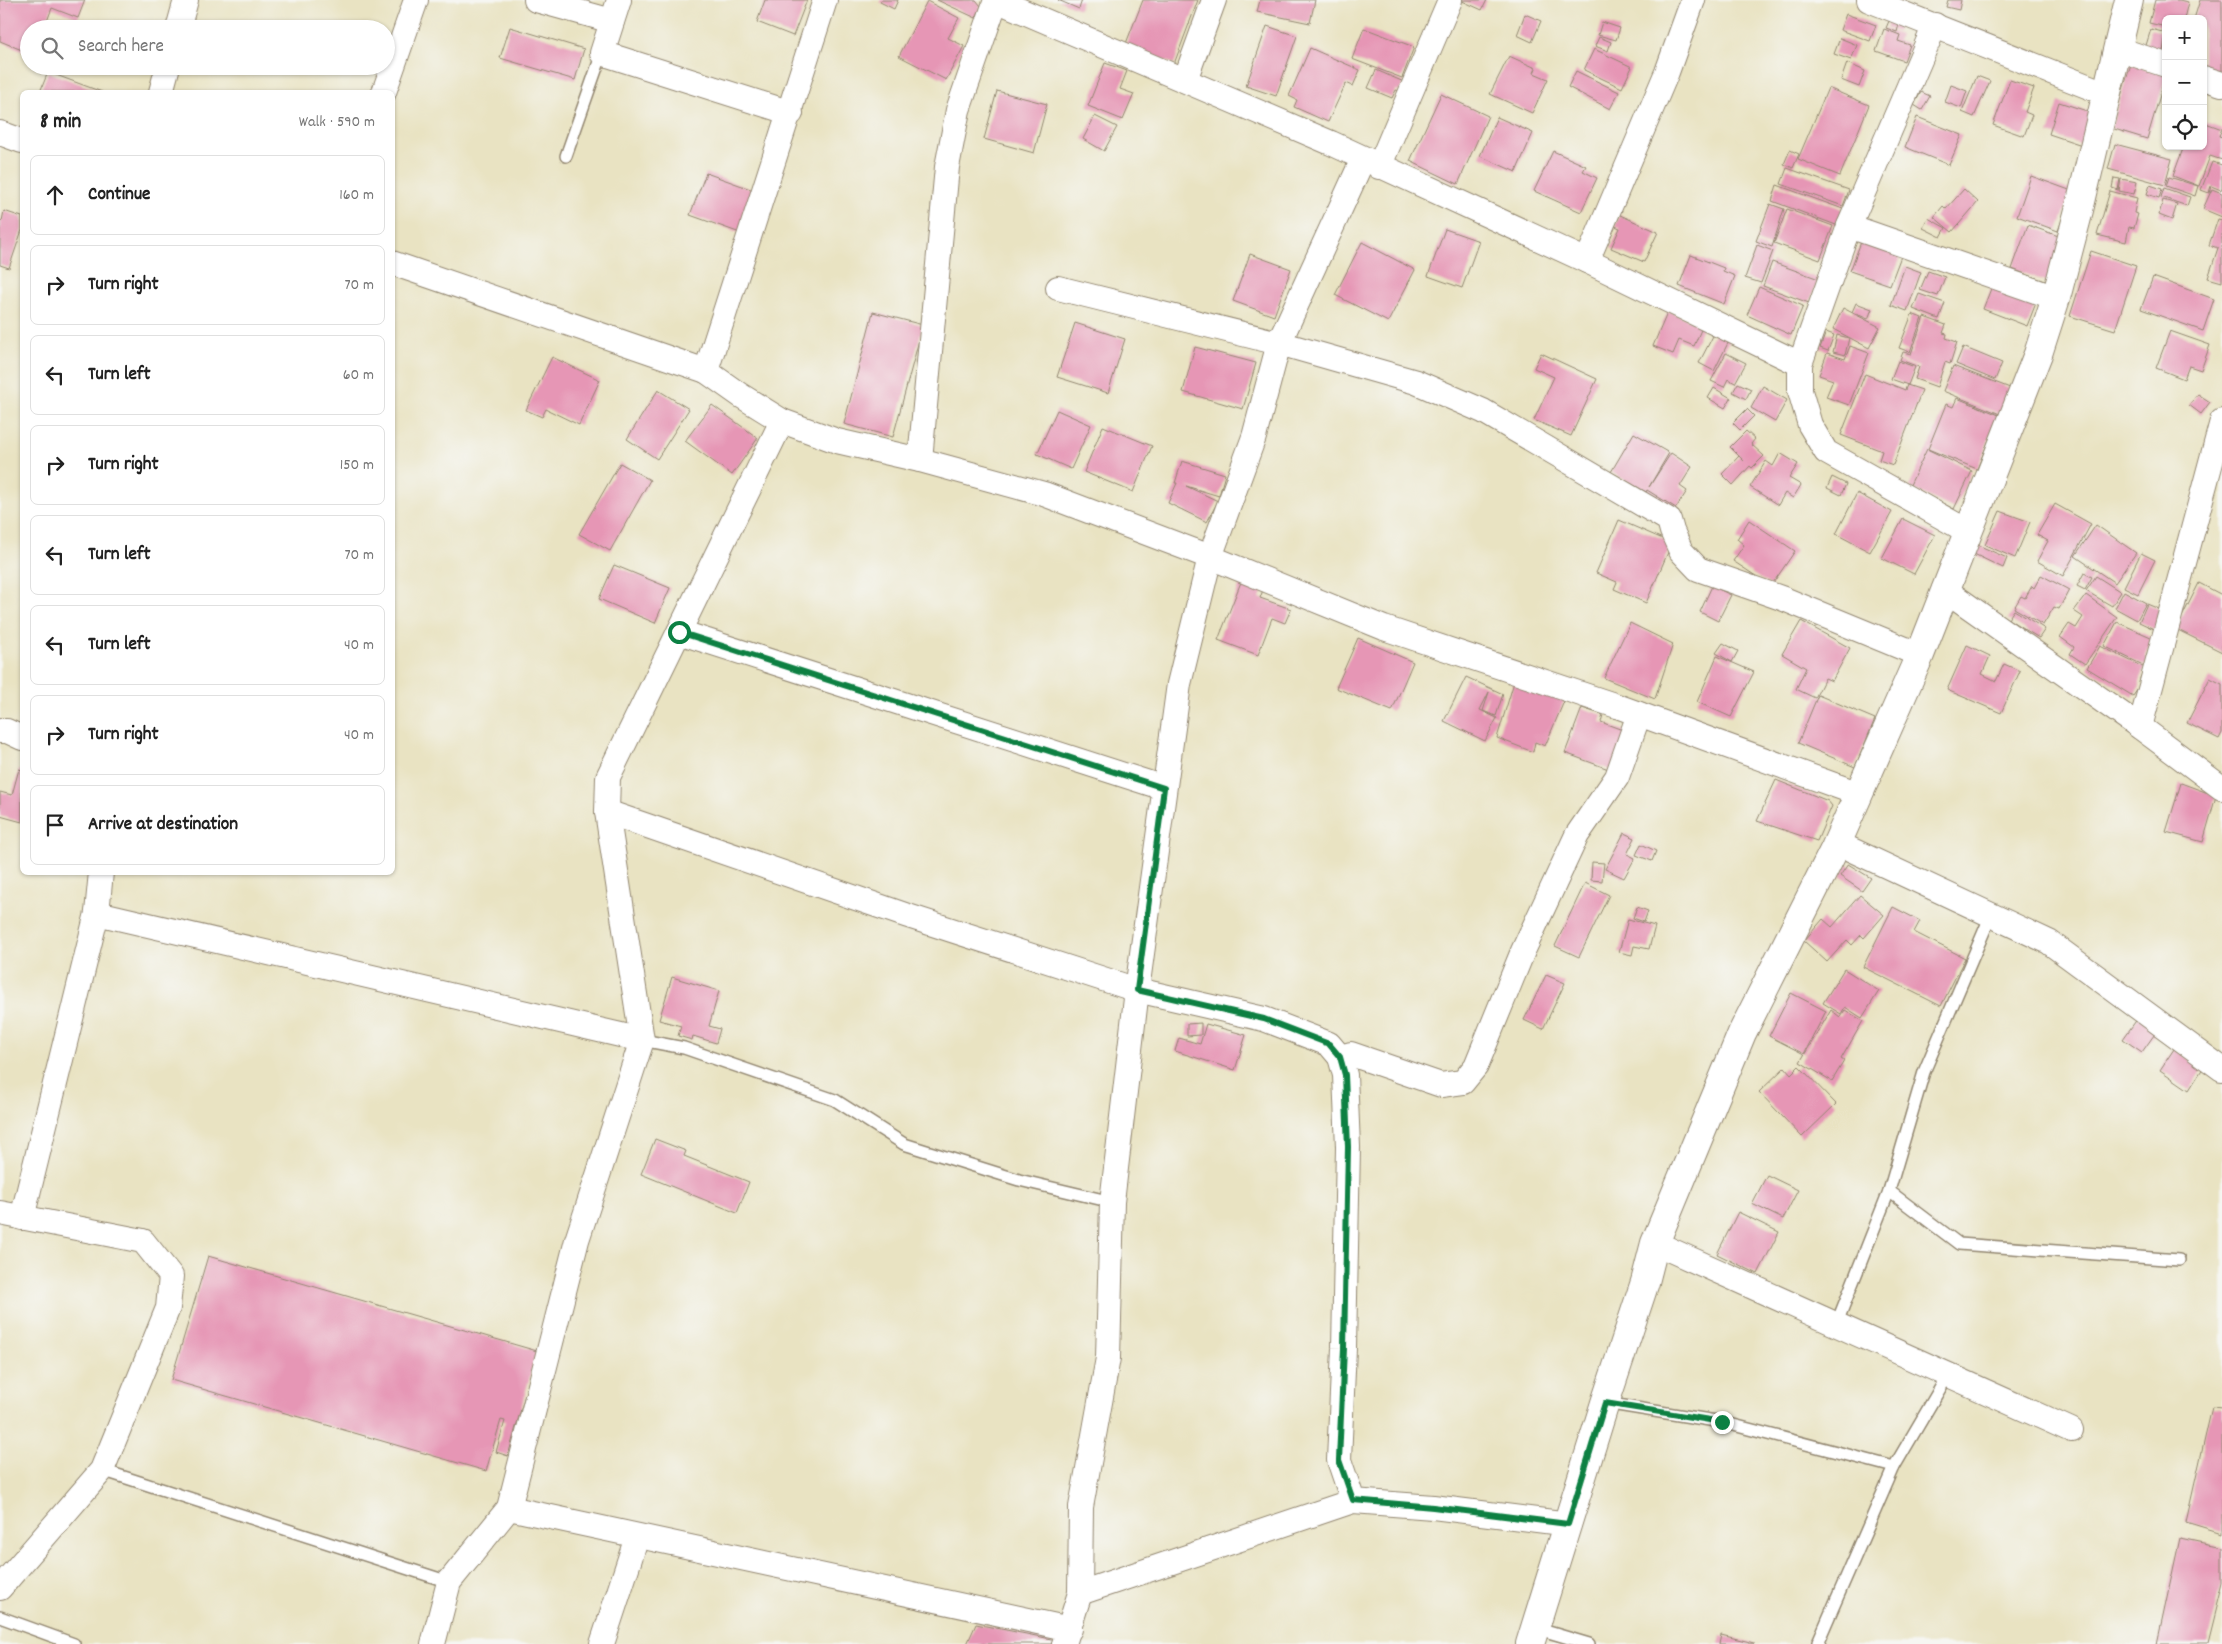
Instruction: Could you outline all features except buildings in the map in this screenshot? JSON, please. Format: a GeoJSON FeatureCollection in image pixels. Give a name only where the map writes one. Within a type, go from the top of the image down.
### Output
{"type":"FeatureCollection","features":[{"type":"Feature","properties":{"kind":"street"},"geometry":{"type":"LineString","coordinates":[[180,20],[186,0]]}},
{"type":"Feature","properties":{"kind":"street"},"geometry":{"type":"LineString","coordinates":[[395,60],[416,0]]}},
{"type":"Feature","properties":{"kind":"street"},"geometry":{"type":"LineString","coordinates":[[536,0],[616,11],[602,53],[790,112]]}},
{"type":"Feature","properties":{"kind":"street"},"geometry":{"type":"LineString","coordinates":[[706,371],[825,0]]}},
{"type":"Feature","properties":{"kind":"street"},"geometry":{"type":"LineString","coordinates":[[920,460],[947,167],[958,110],[996,0],[1185,80],[1371,163],[1587,261],[1800,364]]}},
{"type":"Feature","properties":{"kind":"street"},"geometry":{"type":"LineString","coordinates":[[1185,80],[1214,0]]}},
{"type":"Feature","properties":{"kind":"street"},"geometry":{"type":"LineString","coordinates":[[509,1508],[1067,1636],[1080,1593],[1081,1508],[1108,1358],[1112,1202],[1137,990],[1179,684],[1210,557],[1254,437],[1279,343],[1371,163],[1450,0]]}},
{"type":"Feature","properties":{"kind":"street"},"geometry":{"type":"LineString","coordinates":[[1587,261],[1667,72],[1693,0]]}},
{"type":"Feature","properties":{"kind":"street"},"geometry":{"type":"LineString","coordinates":[[1869,0],[2107,94]]}},
{"type":"Feature","properties":{"kind":"street"},"geometry":{"type":"LineString","coordinates":[[1533,1636],[1605,1403],[1645,1282],[1655,1243],[1742,1033],[1837,843],[1920,655],[1944,589],[2038,354],[2056,298],[2079,210],[2129,0]]}},
{"type":"Feature","properties":{"kind":"street"},"geometry":{"type":"LineString","coordinates":[[1935,25],[1849,226],[1800,364],[1800,391],[1810,425],[1826,452],[1967,531]]}},
{"type":"Feature","properties":{"kind":"street"},"geometry":{"type":"LineString","coordinates":[[2118,50],[2162,64]]}},
{"type":"Feature","properties":{"kind":"street"},"geometry":{"type":"LineString","coordinates":[[162,90],[166,75]]}},
{"type":"Feature","properties":{"kind":"street"},"geometry":{"type":"LineString","coordinates":[[385,90],[390,75]]}},
{"type":"Feature","properties":{"kind":"street"},"geometry":{"type":"LineString","coordinates":[[2207,79],[2222,84]]}},
{"type":"Feature","properties":{"kind":"street"},"geometry":{"type":"LineString","coordinates":[[0,133],[20,140]]}},
{"type":"Feature","properties":{"kind":"street"},"geometry":{"type":"LineString","coordinates":[[1849,226],[2056,298]]}},
{"type":"Feature","properties":{"kind":"street"},"geometry":{"type":"LineString","coordinates":[[395,264],[706,371],[782,421],[837,441],[920,460],[1044,494],[1210,557],[1384,628],[1639,714],[1859,794]]}},
{"type":"Feature","properties":{"kind":"street"},"geometry":{"type":"LineString","coordinates":[[1058,288],[1279,343],[1416,382],[1483,411],[1669,520],[1682,551],[1698,569],[1784,599],[1920,655]]}},
{"type":"Feature","properties":{"kind":"street"},"geometry":{"type":"LineString","coordinates":[[433,1644],[449,1582],[509,1508],[578,1240],[642,1040],[607,812],[608,778],[782,421]]}},
{"type":"Feature","properties":{"kind":"street"},"geometry":{"type":"LineString","coordinates":[[2140,727],[2222,421]]}},
{"type":"Feature","properties":{"kind":"street"},"geometry":{"type":"LineString","coordinates":[[1944,589],[2140,727],[2222,788]]}},
{"type":"Feature","properties":{"kind":"street"},"geometry":{"type":"LineString","coordinates":[[679,632],[1164,788]]}},
{"type":"Feature","properties":{"kind":"street"},"geometry":{"type":"LineString","coordinates":[[1340,1057],[1351,1054],[1441,1085],[1463,1082],[1476,1066],[1523,951],[1577,835],[1617,777],[1639,714]]}},
{"type":"Feature","properties":{"kind":"street"},"geometry":{"type":"LineString","coordinates":[[0,731],[7,731],[20,737]]}},
{"type":"Feature","properties":{"kind":"street"},"geometry":{"type":"LineString","coordinates":[[607,812],[905,915],[1137,990],[1264,1019],[1329,1044],[1340,1057],[1345,1075],[1348,1147],[1344,1348],[1339,1460],[1353,1500]]}},
{"type":"Feature","properties":{"kind":"street"},"geometry":{"type":"LineString","coordinates":[[1837,843],[2049,942],[2222,1069]]}},
{"type":"Feature","properties":{"kind":"street"},"geometry":{"type":"LineString","coordinates":[[0,1588],[102,1470],[168,1308],[171,1276],[142,1241],[11,1215],[97,912],[101,875]]}},
{"type":"Feature","properties":{"kind":"street"},"geometry":{"type":"LineString","coordinates":[[97,912],[642,1040]]}},
{"type":"Feature","properties":{"kind":"street"},"geometry":{"type":"LineString","coordinates":[[1655,1243],[2071,1430]]}},
{"type":"Feature","properties":{"kind":"street"},"geometry":{"type":"LineString","coordinates":[[1080,1593],[1353,1500],[1433,1507],[1568,1524]]}},
{"type":"Feature","properties":{"kind":"street"},"geometry":{"type":"LineString","coordinates":[[602,1644],[637,1537]]}},
{"type":"Feature","properties":{"kind":"lane"},"geometry":{"type":"LineString","coordinates":[[566,156],[602,53]]}},
{"type":"Feature","properties":{"kind":"lane"},"geometry":{"type":"LineString","coordinates":[[1836,1325],[1889,1191],[1924,1072],[1991,915]]}},
{"type":"Feature","properties":{"kind":"lane"},"geometry":{"type":"LineString","coordinates":[[642,1040],[684,1048],[835,1100],[904,1144],[1019,1180],[1112,1202]]}},
{"type":"Feature","properties":{"kind":"lane"},"geometry":{"type":"LineString","coordinates":[[1889,1191],[1959,1244],[2179,1260]]}},
{"type":"Feature","properties":{"kind":"lane"},"geometry":{"type":"LineString","coordinates":[[1818,1642],[1894,1467],[1948,1375]]}},
{"type":"Feature","properties":{"kind":"lane"},"geometry":{"type":"LineString","coordinates":[[1605,1403],[1722,1422],[1894,1467]]}},
{"type":"Feature","properties":{"kind":"lane"},"geometry":{"type":"LineString","coordinates":[[102,1470],[449,1582]]}},
{"type":"Feature","properties":{"kind":"lane"},"geometry":{"type":"LineString","coordinates":[[0,1617],[74,1644]]}},
{"type":"Feature","properties":{"kind":"lane"},"geometry":{"type":"LineString","coordinates":[[1533,1636],[1588,1644]]}},
{"type":"Feature","properties":{"kind":"route"},"geometry":{"type":"LineString","coordinates":[[679,632],[1164,788],[1137,990],[1264,1019],[1329,1044],[1340,1057],[1345,1075],[1348,1147],[1344,1348],[1339,1460],[1353,1500],[1433,1507],[1568,1524],[1605,1403],[1722,1422]]}}]}
